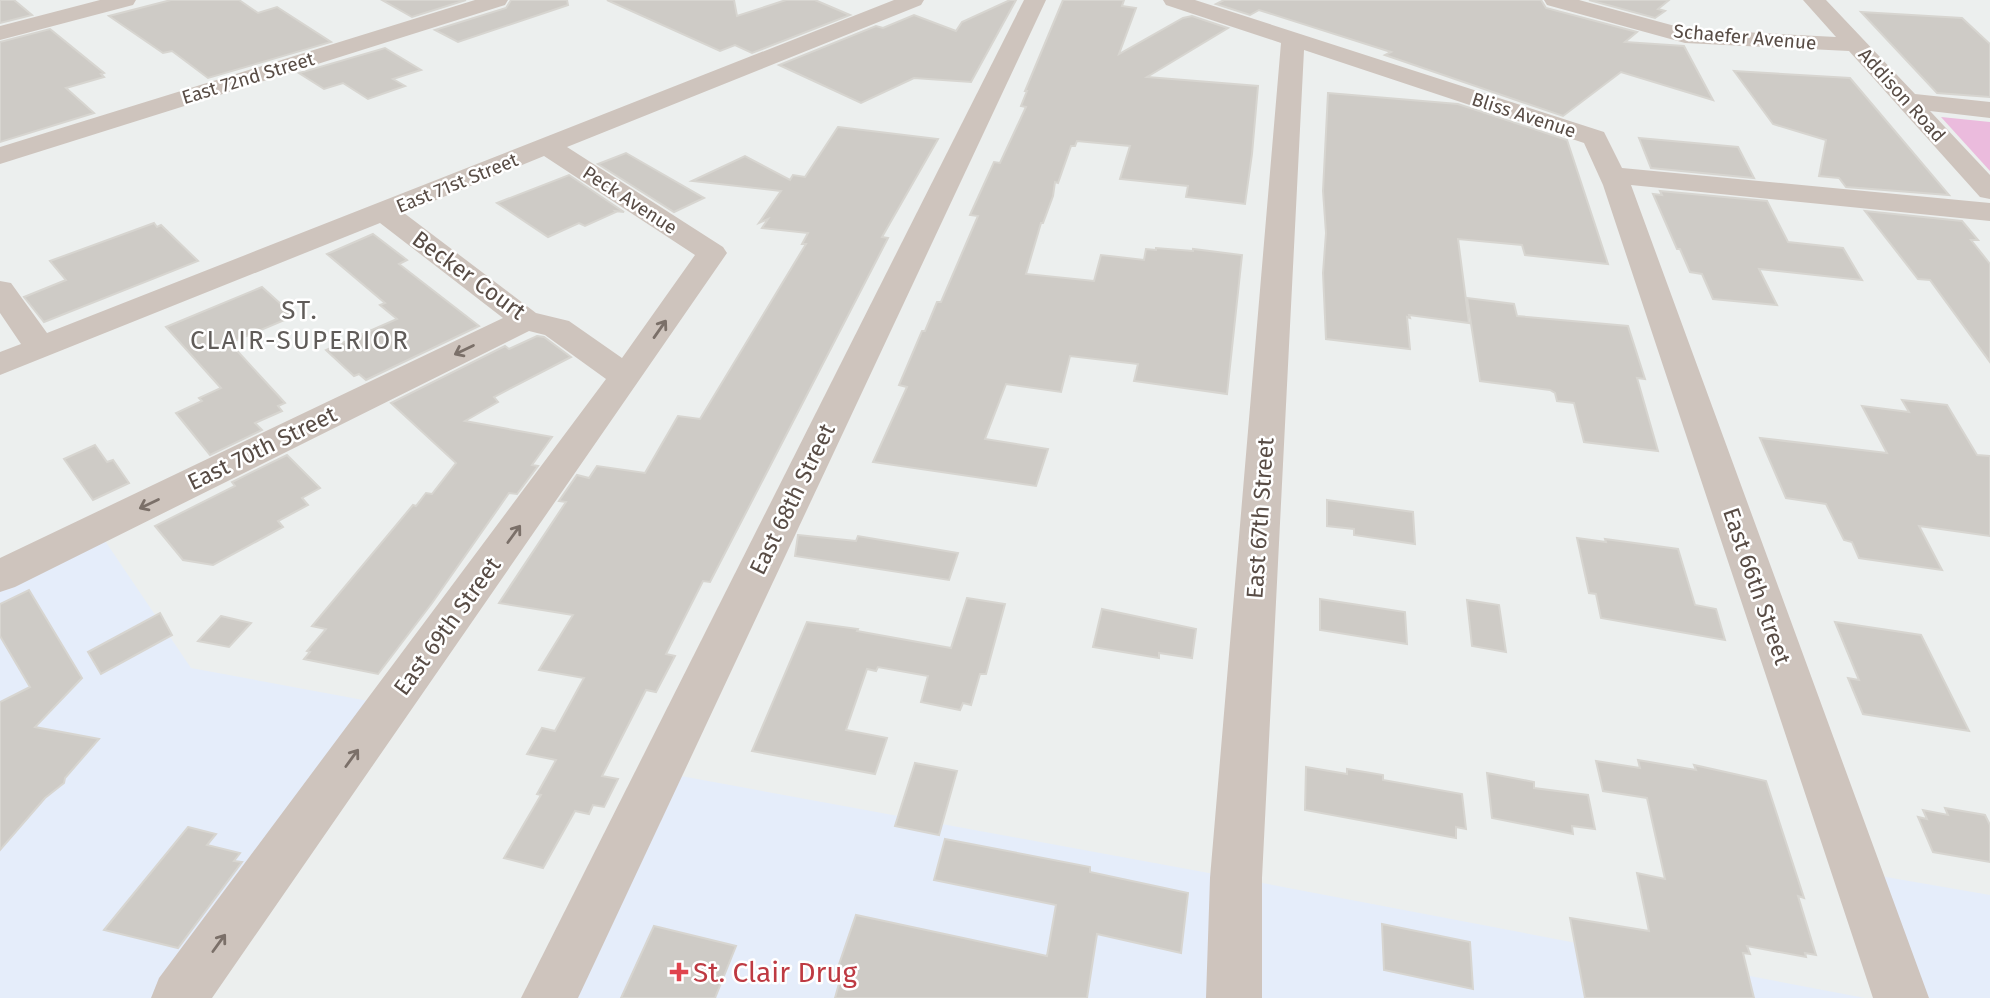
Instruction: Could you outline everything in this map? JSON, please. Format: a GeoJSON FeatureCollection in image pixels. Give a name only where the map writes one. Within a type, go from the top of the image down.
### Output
{"type":"FeatureCollection","features":[{"type":"Feature","properties":{"kind":"street"},"geometry":{"type":"LineString","coordinates":[[0,33],[125,0]]}},
{"type":"Feature","properties":{"kind":"street","name":"East 72nd Street"},"geometry":{"type":"LineString","coordinates":[[0,156],[497,0]]}},
{"type":"Feature","properties":{"kind":"street","name":"East 71st Street"},"geometry":{"type":"LineString","coordinates":[[0,363],[913,0]]}},
{"type":"Feature","properties":{"kind":"street","name":"East 68th Street"},"geometry":{"type":"LineString","coordinates":[[549,998],[1035,0]]}},
{"type":"Feature","properties":{"kind":"street","name":"Bliss Avenue"},"geometry":{"type":"LineString","coordinates":[[1174,0],[1595,138],[1614,174]]}},
{"type":"Feature","properties":{"kind":"street","name":"Schaefer Avenue"},"geometry":{"type":"LineString","coordinates":[[1555,0],[1685,36],[1856,45]]}},
{"type":"Feature","properties":{"kind":"street","name":"Addison Road"},"geometry":{"type":"LineString","coordinates":[[1814,0],[1990,191]]}},
{"type":"Feature","properties":{"kind":"street","name":"East 67th Street"},"geometry":{"type":"LineString","coordinates":[[1234,998],[1236,878],[1293,39]]}},
{"type":"Feature","properties":{"kind":"street"},"geometry":{"type":"LineString","coordinates":[[1907,101],[1990,110]]}},
{"type":"Feature","properties":{"kind":"street","name":"Peck Avenue"},"geometry":{"type":"LineString","coordinates":[[548,147],[712,253]]}},
{"type":"Feature","properties":{"kind":"street"},"geometry":{"type":"LineString","coordinates":[[1614,174],[1990,212]]}},
{"type":"Feature","properties":{"kind":"street","name":"East 66th Street"},"geometry":{"type":"LineString","coordinates":[[1614,174],[1901,998]]}},
{"type":"Feature","properties":{"kind":"street","name":"Becker Court"},"geometry":{"type":"LineString","coordinates":[[384,212],[525,320],[557,328],[626,377]]}},
{"type":"Feature","properties":{"kind":"street","name":"East 69th Street"},"geometry":{"type":"LineString","coordinates":[[179,998],[626,377],[712,253]]}},
{"type":"Feature","properties":{"kind":"street"},"geometry":{"type":"LineString","coordinates":[[0,290],[40,347]]}},
{"type":"Feature","properties":{"kind":"street","name":"East 70th Street"},"geometry":{"type":"LineString","coordinates":[[0,576],[525,320]]}},
{"type":"Feature","properties":{"kind":"shaded area"},"geometry":{"type":"Polygon","coordinates":[[[1941,117],[1990,122],[1990,171],[1941,117]]]}},
{"type":"Feature","properties":{"kind":"shaded area"},"geometry":{"type":"Polygon","coordinates":[[[97,529],[191,668],[390,705],[179,998],[0,998],[0,576],[97,529]]]}},
{"type":"Feature","properties":{"kind":"shaded area"},"geometry":{"type":"Polygon","coordinates":[[[659,772],[1236,878],[1865,998],[549,998],[659,772]]]}},
{"type":"Feature","properties":{"kind":"shaded area"},"geometry":{"type":"Polygon","coordinates":[[[1857,872],[1990,895],[1990,998],[1901,998],[1857,872]]]}},
{"type":"Feature","properties":{"kind":"building"},"geometry":{"type":"Polygon","coordinates":[[[0,0],[14,0],[32,15],[0,23],[0,0]]]}},
{"type":"Feature","properties":{"kind":"building"},"geometry":{"type":"Polygon","coordinates":[[[171,0],[239,0],[258,13],[277,7],[331,42],[208,78],[172,51],[163,53],[109,16],[171,0]]]}},
{"type":"Feature","properties":{"kind":"building"},"geometry":{"type":"Polygon","coordinates":[[[382,0],[466,0],[412,17],[382,0]]]}},
{"type":"Feature","properties":{"kind":"building"},"geometry":{"type":"Polygon","coordinates":[[[511,0],[567,0],[568,5],[458,42],[435,30],[506,8],[511,0]]]}},
{"type":"Feature","properties":{"kind":"building"},"geometry":{"type":"Polygon","coordinates":[[[607,0],[734,0],[737,16],[786,0],[815,0],[850,15],[752,53],[735,45],[720,51],[607,0]]]}},
{"type":"Feature","properties":{"kind":"building"},"geometry":{"type":"Polygon","coordinates":[[[1010,0],[1016,0],[971,82],[914,78],[861,103],[779,65],[876,26],[883,28],[914,15],[956,31],[962,22],[1010,0]]]}},
{"type":"Feature","properties":{"kind":"building"},"geometry":{"type":"Polygon","coordinates":[[[1063,0],[1124,0],[1122,6],[1136,8],[1119,54],[1183,18],[1192,16],[1228,28],[1147,77],[1258,86],[1245,204],[1186,197],[1188,186],[1120,179],[1130,146],[1077,141],[1075,146],[1071,146],[1058,183],[1055,182],[1053,196],[1041,223],[1026,274],[1094,281],[1101,255],[1144,260],[1146,249],[1156,248],[1242,255],[1227,394],[1134,381],[1138,364],[1070,356],[1061,392],[1006,384],[985,439],[1048,449],[1036,486],[873,462],[907,387],[899,385],[922,331],[925,331],[937,302],[941,302],[978,216],[970,215],[994,162],[1000,163],[1026,107],[1021,106],[1025,91],[1063,0]]]}},
{"type":"Feature","properties":{"kind":"building"},"geometry":{"type":"Polygon","coordinates":[[[1224,0],[1541,0],[1546,8],[1637,32],[1625,42],[1684,46],[1713,100],[1621,72],[1563,116],[1385,55],[1391,52],[1259,10],[1250,15],[1216,4],[1224,0]]]}},
{"type":"Feature","properties":{"kind":"building"},"geometry":{"type":"Polygon","coordinates":[[[1589,0],[1669,0],[1658,9],[1665,11],[1655,18],[1589,0]]]}},
{"type":"Feature","properties":{"kind":"building"},"geometry":{"type":"Polygon","coordinates":[[[1861,12],[1962,18],[1990,44],[1990,97],[1937,93],[1861,12]]]}},
{"type":"Feature","properties":{"kind":"building"},"geometry":{"type":"Polygon","coordinates":[[[50,29],[104,73],[101,74],[104,77],[66,88],[94,113],[0,142],[0,42],[50,29]]]}},
{"type":"Feature","properties":{"kind":"building"},"geometry":{"type":"Polygon","coordinates":[[[385,48],[421,70],[393,79],[405,86],[368,99],[343,83],[324,89],[299,73],[385,48]]]}},
{"type":"Feature","properties":{"kind":"building"},"geometry":{"type":"Polygon","coordinates":[[[1734,71],[1850,78],[1949,195],[1846,187],[1839,178],[1819,176],[1826,140],[1773,124],[1734,71]]]}},
{"type":"Feature","properties":{"kind":"building"},"geometry":{"type":"Polygon","coordinates":[[[1328,93],[1458,104],[1567,140],[1608,264],[1525,255],[1522,245],[1458,239],[1469,323],[1409,315],[1410,349],[1326,339],[1323,273],[1326,233],[1323,191],[1328,93]]]}},
{"type":"Feature","properties":{"kind":"building"},"geometry":{"type":"Polygon","coordinates":[[[838,127],[938,139],[882,237],[888,238],[710,582],[703,581],[666,654],[675,656],[656,692],[646,690],[602,776],[618,779],[604,807],[593,805],[589,814],[575,811],[543,868],[504,858],[541,795],[537,794],[556,760],[527,754],[542,728],[555,731],[584,678],[539,670],[573,615],[499,603],[566,502],[559,501],[577,475],[589,478],[597,466],[645,473],[678,416],[700,419],[806,244],[802,244],[808,233],[762,228],[768,219],[759,223],[781,191],[692,181],[745,156],[790,180],[793,175],[805,177],[838,127]]]}},
{"type":"Feature","properties":{"kind":"building"},"geometry":{"type":"Polygon","coordinates":[[[1639,138],[1738,147],[1754,178],[1651,168],[1639,138]]]}},
{"type":"Feature","properties":{"kind":"building"},"geometry":{"type":"Polygon","coordinates":[[[626,153],[704,198],[674,212],[598,164],[626,153]]]}},
{"type":"Feature","properties":{"kind":"building"},"geometry":{"type":"Polygon","coordinates":[[[569,175],[624,212],[615,211],[585,226],[579,223],[548,237],[497,203],[569,175]]]}},
{"type":"Feature","properties":{"kind":"building"},"geometry":{"type":"Polygon","coordinates":[[[1660,191],[1767,201],[1788,242],[1843,248],[1862,280],[1759,269],[1777,305],[1713,299],[1702,274],[1690,272],[1680,249],[1677,249],[1653,194],[1662,195],[1660,191]]]}},
{"type":"Feature","properties":{"kind":"building"},"geometry":{"type":"Polygon","coordinates":[[[1865,211],[1962,221],[1978,240],[1971,240],[1990,264],[1990,362],[1930,280],[1918,279],[1865,211]]]}},
{"type":"Feature","properties":{"kind":"building"},"geometry":{"type":"Polygon","coordinates":[[[154,223],[157,227],[161,225],[198,261],[44,322],[24,297],[66,280],[50,261],[154,223]]]}},
{"type":"Feature","properties":{"kind":"building"},"geometry":{"type":"Polygon","coordinates":[[[373,234],[407,260],[399,264],[479,326],[366,380],[359,374],[354,376],[326,350],[397,319],[380,305],[385,303],[327,254],[373,234]]]}},
{"type":"Feature","properties":{"kind":"building"},"geometry":{"type":"Polygon","coordinates":[[[262,287],[294,316],[230,343],[285,403],[278,406],[282,411],[255,423],[262,430],[210,455],[176,413],[202,401],[199,398],[221,388],[166,327],[262,287]]]}},
{"type":"Feature","properties":{"kind":"building"},"geometry":{"type":"Polygon","coordinates":[[[1467,298],[1514,304],[1517,316],[1628,326],[1645,379],[1637,378],[1658,451],[1584,442],[1574,403],[1557,401],[1555,393],[1550,390],[1480,381],[1467,298]]]}},
{"type":"Feature","properties":{"kind":"building"},"geometry":{"type":"Polygon","coordinates":[[[537,336],[544,337],[571,357],[494,397],[498,402],[465,421],[552,437],[532,465],[538,466],[517,494],[509,493],[432,603],[378,674],[304,659],[310,652],[307,651],[326,629],[312,626],[413,505],[416,506],[426,493],[432,494],[456,463],[391,403],[505,346],[509,349],[537,336]]]}},
{"type":"Feature","properties":{"kind":"building"},"geometry":{"type":"Polygon","coordinates":[[[1902,400],[1947,405],[1977,455],[1990,456],[1990,536],[1919,526],[1942,570],[1859,558],[1852,542],[1844,540],[1826,504],[1786,498],[1760,438],[1887,453],[1862,406],[1909,412],[1902,400]]]}},
{"type":"Feature","properties":{"kind":"building"},"geometry":{"type":"Polygon","coordinates":[[[95,445],[107,462],[113,460],[129,483],[93,500],[64,459],[95,445]]]}},
{"type":"Feature","properties":{"kind":"building"},"geometry":{"type":"Polygon","coordinates":[[[287,455],[320,488],[302,498],[308,505],[278,521],[283,527],[213,565],[183,560],[155,526],[235,486],[232,482],[287,455]]]}},
{"type":"Feature","properties":{"kind":"building"},"geometry":{"type":"Polygon","coordinates":[[[1327,500],[1413,512],[1415,544],[1354,535],[1354,529],[1327,526],[1327,500]]]}},
{"type":"Feature","properties":{"kind":"building"},"geometry":{"type":"Polygon","coordinates":[[[798,535],[856,541],[858,536],[958,553],[949,580],[795,556],[798,535]]]}},
{"type":"Feature","properties":{"kind":"building"},"geometry":{"type":"Polygon","coordinates":[[[1577,538],[1678,549],[1695,605],[1716,609],[1725,640],[1601,618],[1596,594],[1589,593],[1577,538]]]}},
{"type":"Feature","properties":{"kind":"building"},"geometry":{"type":"Polygon","coordinates":[[[29,590],[82,678],[35,727],[99,739],[65,778],[64,783],[45,798],[0,850],[0,702],[30,687],[0,636],[0,604],[29,590]]]}},
{"type":"Feature","properties":{"kind":"building"},"geometry":{"type":"Polygon","coordinates":[[[967,598],[1005,604],[986,674],[980,674],[971,705],[963,703],[960,710],[921,702],[928,676],[878,667],[876,671],[867,669],[846,730],[887,738],[875,774],[752,751],[807,622],[858,629],[857,631],[951,648],[967,598]]]}},
{"type":"Feature","properties":{"kind":"building"},"geometry":{"type":"Polygon","coordinates":[[[1320,599],[1405,612],[1407,644],[1320,630],[1320,599]]]}},
{"type":"Feature","properties":{"kind":"building"},"geometry":{"type":"Polygon","coordinates":[[[1467,600],[1499,605],[1506,652],[1472,646],[1467,600]]]}},
{"type":"Feature","properties":{"kind":"building"},"geometry":{"type":"Polygon","coordinates":[[[1102,609],[1196,629],[1192,658],[1159,653],[1159,658],[1093,647],[1102,609]]]}},
{"type":"Feature","properties":{"kind":"building"},"geometry":{"type":"Polygon","coordinates":[[[160,613],[172,635],[101,674],[88,652],[160,613]]]}},
{"type":"Feature","properties":{"kind":"building"},"geometry":{"type":"Polygon","coordinates":[[[221,616],[251,623],[229,647],[198,641],[221,616]]]}},
{"type":"Feature","properties":{"kind":"building"},"geometry":{"type":"Polygon","coordinates":[[[1835,622],[1921,635],[1969,731],[1863,714],[1848,678],[1859,680],[1835,622]]]}},
{"type":"Feature","properties":{"kind":"building"},"geometry":{"type":"Polygon","coordinates":[[[1638,760],[1696,770],[1694,765],[1766,781],[1804,898],[1798,896],[1816,955],[1805,953],[1806,957],[1747,946],[1750,954],[1743,953],[1754,998],[1585,998],[1570,918],[1649,931],[1637,873],[1665,879],[1647,798],[1603,791],[1596,761],[1640,768],[1638,760]]]}},
{"type":"Feature","properties":{"kind":"building"},"geometry":{"type":"Polygon","coordinates":[[[915,763],[957,771],[939,835],[895,826],[915,763]]]}},
{"type":"Feature","properties":{"kind":"building"},"geometry":{"type":"Polygon","coordinates":[[[1306,767],[1347,774],[1347,769],[1383,775],[1383,780],[1462,794],[1466,829],[1456,827],[1456,838],[1305,810],[1306,767]]]}},
{"type":"Feature","properties":{"kind":"building"},"geometry":{"type":"Polygon","coordinates":[[[1487,773],[1534,782],[1534,788],[1588,795],[1595,829],[1572,826],[1573,834],[1492,818],[1487,773]]]}},
{"type":"Feature","properties":{"kind":"building"},"geometry":{"type":"Polygon","coordinates":[[[1945,808],[1985,815],[1990,825],[1990,862],[1933,852],[1918,817],[1927,819],[1923,810],[1948,815],[1945,808]]]}},
{"type":"Feature","properties":{"kind":"building"},"geometry":{"type":"Polygon","coordinates":[[[188,827],[216,834],[207,845],[240,853],[234,861],[242,862],[178,948],[104,930],[188,827]]]}},
{"type":"Feature","properties":{"kind":"building"},"geometry":{"type":"Polygon","coordinates":[[[945,839],[1090,867],[1090,872],[1188,893],[1181,953],[1097,934],[1087,998],[835,998],[840,980],[834,979],[856,915],[1047,956],[1056,905],[934,880],[945,839]]]}},
{"type":"Feature","properties":{"kind":"building"},"geometry":{"type":"Polygon","coordinates":[[[1382,924],[1470,942],[1473,989],[1384,970],[1382,924]]]}},
{"type":"Feature","properties":{"kind":"building","name":"St. Clair Drug"},"geometry":{"type":"Polygon","coordinates":[[[654,926],[736,946],[715,998],[621,998],[654,926]]]}},
{"type":"Feature","properties":{"kind":"place","name":"St. Clair Drug"},"geometry":{"type":"Point","coordinates":[679,972]}},
{"type":"Feature","properties":{"kind":"district","name":"ST. CLAIR-SUPERIOR"},"geometry":{"type":"Point","coordinates":[300,325]}}]}
